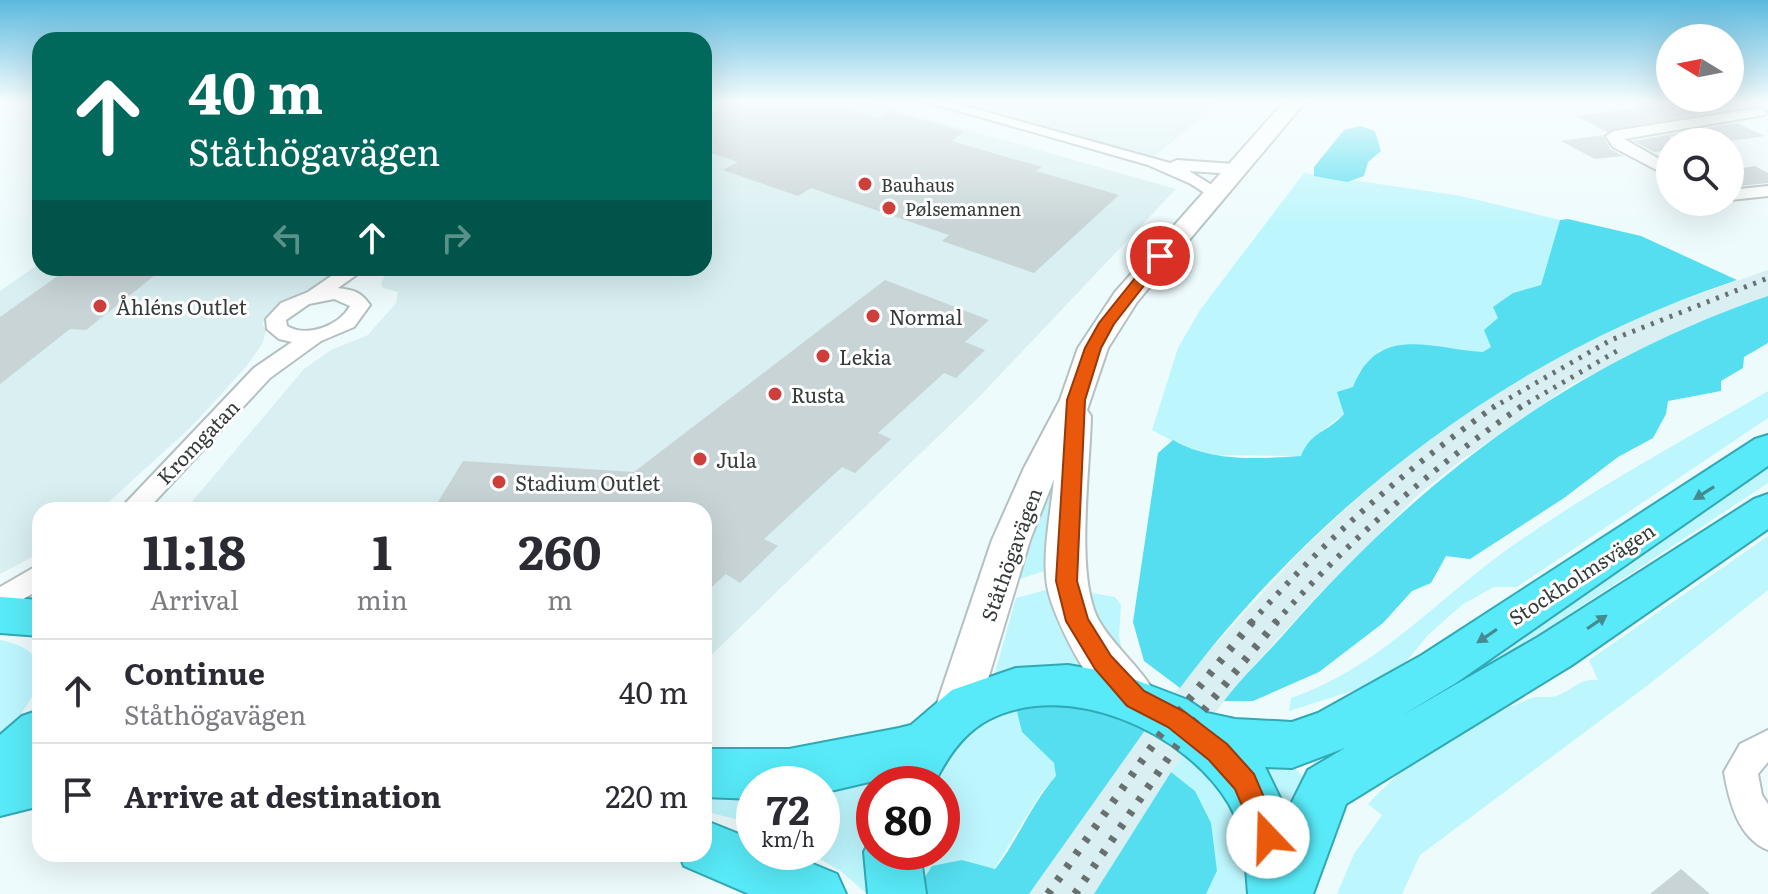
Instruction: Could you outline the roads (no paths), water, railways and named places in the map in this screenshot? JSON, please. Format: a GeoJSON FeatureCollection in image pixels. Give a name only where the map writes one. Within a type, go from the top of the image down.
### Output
{"type":"FeatureCollection","features":[{"type":"Feature","properties":{"kind":"highway","name":"Stockholmsvägen"},"geometry":{"type":"LineString","coordinates":[[1288,879],[1410,712],[1768,448]]}},
{"type":"Feature","properties":{"kind":"highway","name":"Stockholmsvägen"},"geometry":{"type":"LineString","coordinates":[[1198,734],[1292,745],[1334,730],[1410,712],[1555,651],[1768,509]]}},
{"type":"Feature","properties":{"kind":"highway"},"geometry":{"type":"LineString","coordinates":[[712,774],[741,777],[789,774],[863,763],[930,746],[979,700],[1031,685],[1091,688],[1135,698],[1198,734],[1245,782],[1263,818],[1273,856],[1288,879]]}},
{"type":"Feature","properties":{"kind":"highway"},"geometry":{"type":"LineString","coordinates":[[0,768],[32,739]]}},
{"type":"Feature","properties":{"kind":"highway"},"geometry":{"type":"LineString","coordinates":[[0,791],[32,784]]}},
{"type":"Feature","properties":{"kind":"highway"},"geometry":{"type":"LineString","coordinates":[[712,850],[817,894]]}},
{"type":"Feature","properties":{"kind":"highway"},"geometry":{"type":"LineString","coordinates":[[894,870],[897,894]]}},
{"type":"Feature","properties":{"kind":"main road","name":"Ståthögavägen"},"geometry":{"type":"LineString","coordinates":[[930,746],[1041,468],[1076,400],[1093,348],[1107,323],[1258,143]]}},
{"type":"Feature","properties":{"kind":"main road","name":"Ståthögavägen"},"geometry":{"type":"LineString","coordinates":[[1076,400],[1066,581],[1070,600],[1090,643],[1135,698]]}},
{"type":"Feature","properties":{"kind":"street"},"geometry":{"type":"LineString","coordinates":[[1084,143],[1188,175],[1214,194]]}},
{"type":"Feature","properties":{"kind":"street"},"geometry":{"type":"LineString","coordinates":[[1618,143],[1656,164]]}},
{"type":"Feature","properties":{"kind":"street"},"geometry":{"type":"LineString","coordinates":[[1154,162],[1234,169]]}},
{"type":"Feature","properties":{"kind":"street"},"geometry":{"type":"LineString","coordinates":[[1744,194],[1768,191]]}},
{"type":"Feature","properties":{"kind":"street"},"geometry":{"type":"LineString","coordinates":[[312,296],[343,276]]}},
{"type":"Feature","properties":{"kind":"street"},"geometry":{"type":"LineString","coordinates":[[312,296],[334,293],[352,296],[361,276]]}},
{"type":"Feature","properties":{"kind":"street","name":"Kromgatan"},"geometry":{"type":"LineString","coordinates":[[262,373],[282,333],[276,323],[279,315],[312,296]]}},
{"type":"Feature","properties":{"kind":"street","name":"Kromgatan"},"geometry":{"type":"LineString","coordinates":[[140,502],[262,373],[316,335],[353,318],[360,305],[352,296]]}},
{"type":"Feature","properties":{"kind":"street"},"geometry":{"type":"LineString","coordinates":[[282,333],[316,335]]}},
{"type":"Feature","properties":{"kind":"street"},"geometry":{"type":"LineString","coordinates":[[11,612],[32,585]]}},
{"type":"Feature","properties":{"kind":"street"},"geometry":{"type":"LineString","coordinates":[[11,612],[32,595]]}},
{"type":"Feature","properties":{"kind":"street"},"geometry":{"type":"LineString","coordinates":[[1768,745],[1752,754],[1741,772],[1746,801],[1768,833]]}},
{"type":"Feature","properties":{"kind":"railway"},"geometry":{"type":"LineString","coordinates":[[1493,407],[1611,340],[1768,278]]}},
{"type":"Feature","properties":{"kind":"railway"},"geometry":{"type":"LineString","coordinates":[[1520,407],[1622,348]]}},
{"type":"Feature","properties":{"kind":"railway"},"geometry":{"type":"LineString","coordinates":[[1251,623],[1307,563],[1367,507],[1493,407]]}},
{"type":"Feature","properties":{"kind":"railway"},"geometry":{"type":"LineString","coordinates":[[1275,623],[1361,534],[1423,480],[1520,407]]}},
{"type":"Feature","properties":{"kind":"railway"},"geometry":{"type":"LineString","coordinates":[[1048,894],[1160,735],[1253,621]]}},
{"type":"Feature","properties":{"kind":"railway"},"geometry":{"type":"LineString","coordinates":[[1075,894],[1186,732],[1277,621]]}},
{"type":"Feature","properties":{"kind":"place","name":"Bauhaus"},"geometry":{"type":"Point","coordinates":[865,184]}},
{"type":"Feature","properties":{"kind":"place","name":"Pølsemannen"},"geometry":{"type":"Point","coordinates":[889,208]}},
{"type":"Feature","properties":{"kind":"place","name":"Åhléns Outlet"},"geometry":{"type":"Point","coordinates":[100,306]}},
{"type":"Feature","properties":{"kind":"place","name":"Normal"},"geometry":{"type":"Point","coordinates":[873,316]}},
{"type":"Feature","properties":{"kind":"place","name":"Lekia"},"geometry":{"type":"Point","coordinates":[823,356]}},
{"type":"Feature","properties":{"kind":"place","name":"Rusta"},"geometry":{"type":"Point","coordinates":[775,394]}},
{"type":"Feature","properties":{"kind":"place","name":"Jula"},"geometry":{"type":"Point","coordinates":[700,459]}},
{"type":"Feature","properties":{"kind":"place","name":"Stadium Outlet"},"geometry":{"type":"Point","coordinates":[499,482]}}]}
